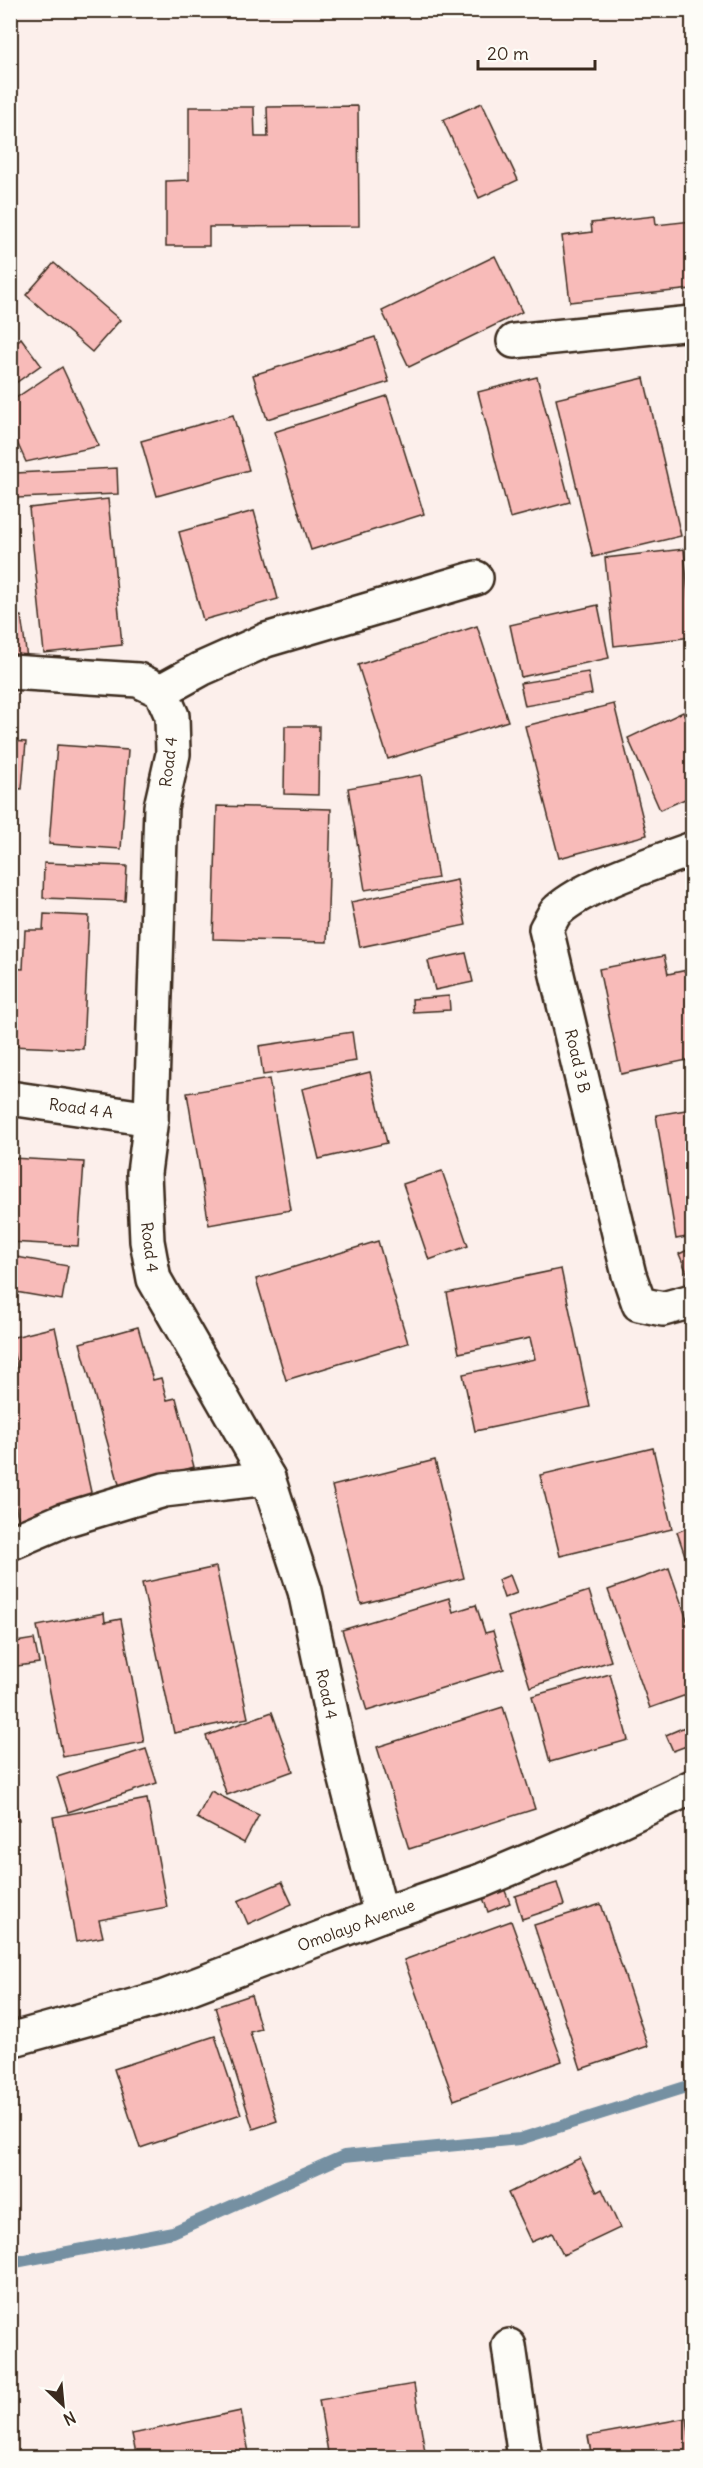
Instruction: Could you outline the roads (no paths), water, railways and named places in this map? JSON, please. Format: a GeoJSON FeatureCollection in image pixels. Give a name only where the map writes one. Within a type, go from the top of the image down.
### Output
{"type":"FeatureCollection","features":[{"type":"Feature","properties":{"kind":"street"},"geometry":{"type":"LineString","coordinates":[[514,341],[693,323]]}},
{"type":"Feature","properties":{"kind":"street"},"geometry":{"type":"LineString","coordinates":[[10,672],[138,680],[161,691],[201,669],[266,640],[476,578]]}},
{"type":"Feature","properties":{"kind":"street","name":"Road 4"},"geometry":{"type":"LineString","coordinates":[[161,691],[172,716],[172,754],[161,807],[151,1119],[144,1173],[147,1241],[154,1279],[268,1478],[305,1591],[342,1764],[381,1915]]}},
{"type":"Feature","properties":{"kind":"street","name":"Road 3 B"},"geometry":{"type":"LineString","coordinates":[[693,849],[621,876],[573,899],[556,911],[546,929],[629,1275],[639,1304],[663,1309],[693,1301]]}},
{"type":"Feature","properties":{"kind":"street","name":"Road 4 A"},"geometry":{"type":"LineString","coordinates":[[10,1098],[151,1119]]}},
{"type":"Feature","properties":{"kind":"street"},"geometry":{"type":"LineString","coordinates":[[10,1543],[64,1520],[164,1490],[268,1478]]}},
{"type":"Feature","properties":{"kind":"street","name":"Omolayo Avenue"},"geometry":{"type":"LineString","coordinates":[[10,2040],[162,1998],[381,1915],[483,1880],[578,1840],[693,1787]]}},
{"type":"Feature","properties":{"kind":"street"},"geometry":{"type":"LineString","coordinates":[[509,2346],[525,2457]]}},
{"type":"Feature","properties":{"kind":"waterway"},"geometry":{"type":"LineString","coordinates":[[10,2263],[173,2232],[344,2156],[520,2139],[692,2085]]}}]}
